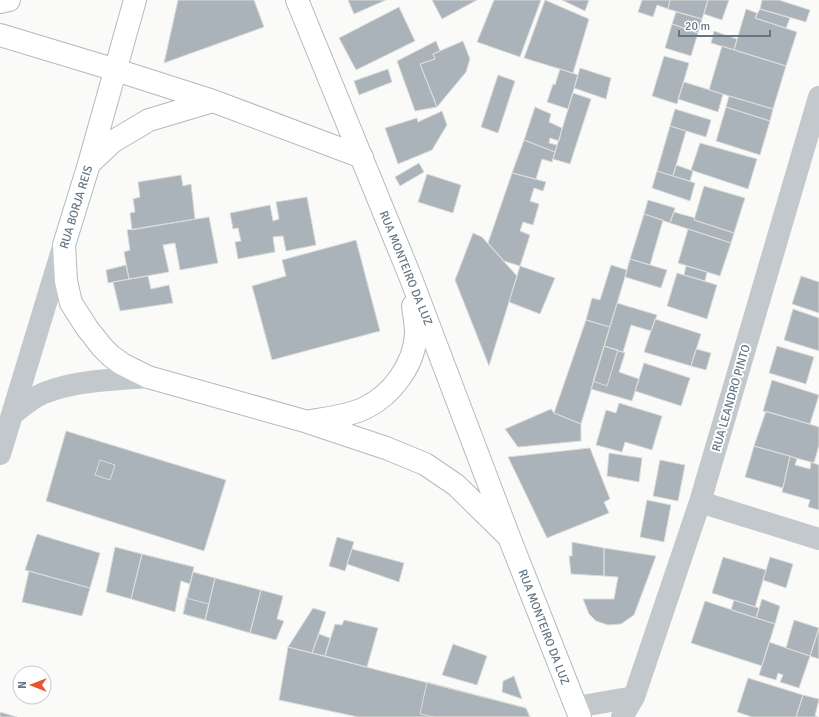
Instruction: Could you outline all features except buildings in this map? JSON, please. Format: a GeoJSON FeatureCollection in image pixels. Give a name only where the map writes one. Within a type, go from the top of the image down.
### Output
{"type":"FeatureCollection","features":[{"type":"Feature","properties":{"kind":"main road"},"geometry":{"type":"LineString","coordinates":[[0,2],[9,0]]}},
{"type":"Feature","properties":{"kind":"main road","name":"RUA BORJA REIS"},"geometry":{"type":"LineString","coordinates":[[64,245],[89,164],[135,0]]}},
{"type":"Feature","properties":{"kind":"main road","name":"RUA MONTEIRO DA LUZ"},"geometry":{"type":"LineString","coordinates":[[297,0],[410,276],[509,537],[578,712]]}},
{"type":"Feature","properties":{"kind":"main road"},"geometry":{"type":"LineString","coordinates":[[0,35],[213,101],[362,158]]}},
{"type":"Feature","properties":{"kind":"main road"},"geometry":{"type":"LineString","coordinates":[[89,164],[112,142],[149,120],[213,101]]}},
{"type":"Feature","properties":{"kind":"main road","name":"RUA MONTEIRO DA LUZ"},"geometry":{"type":"LineString","coordinates":[[64,245],[66,281],[71,303],[86,328],[111,356],[148,377],[308,422],[386,448],[425,464],[456,485],[509,537]]}},
{"type":"Feature","properties":{"kind":"main road"},"geometry":{"type":"LineString","coordinates":[[308,422],[342,416],[365,408],[385,395],[403,373],[412,356],[416,333],[410,276]]}},
{"type":"Feature","properties":{"kind":"street","name":"RUA LEANDRO PINTO"},"geometry":{"type":"LineString","coordinates":[[622,717],[634,697],[700,502],[819,97]]}},
{"type":"Feature","properties":{"kind":"street","name":"RUA BORJA REIS"},"geometry":{"type":"LineString","coordinates":[[0,454],[64,245]]}},
{"type":"Feature","properties":{"kind":"street"},"geometry":{"type":"LineString","coordinates":[[13,414],[42,393],[63,387],[80,383],[148,377]]}},
{"type":"Feature","properties":{"kind":"street"},"geometry":{"type":"LineString","coordinates":[[700,502],[819,539]]}},
{"type":"Feature","properties":{"kind":"street"},"geometry":{"type":"LineString","coordinates":[[578,712],[634,697]]}}]}
